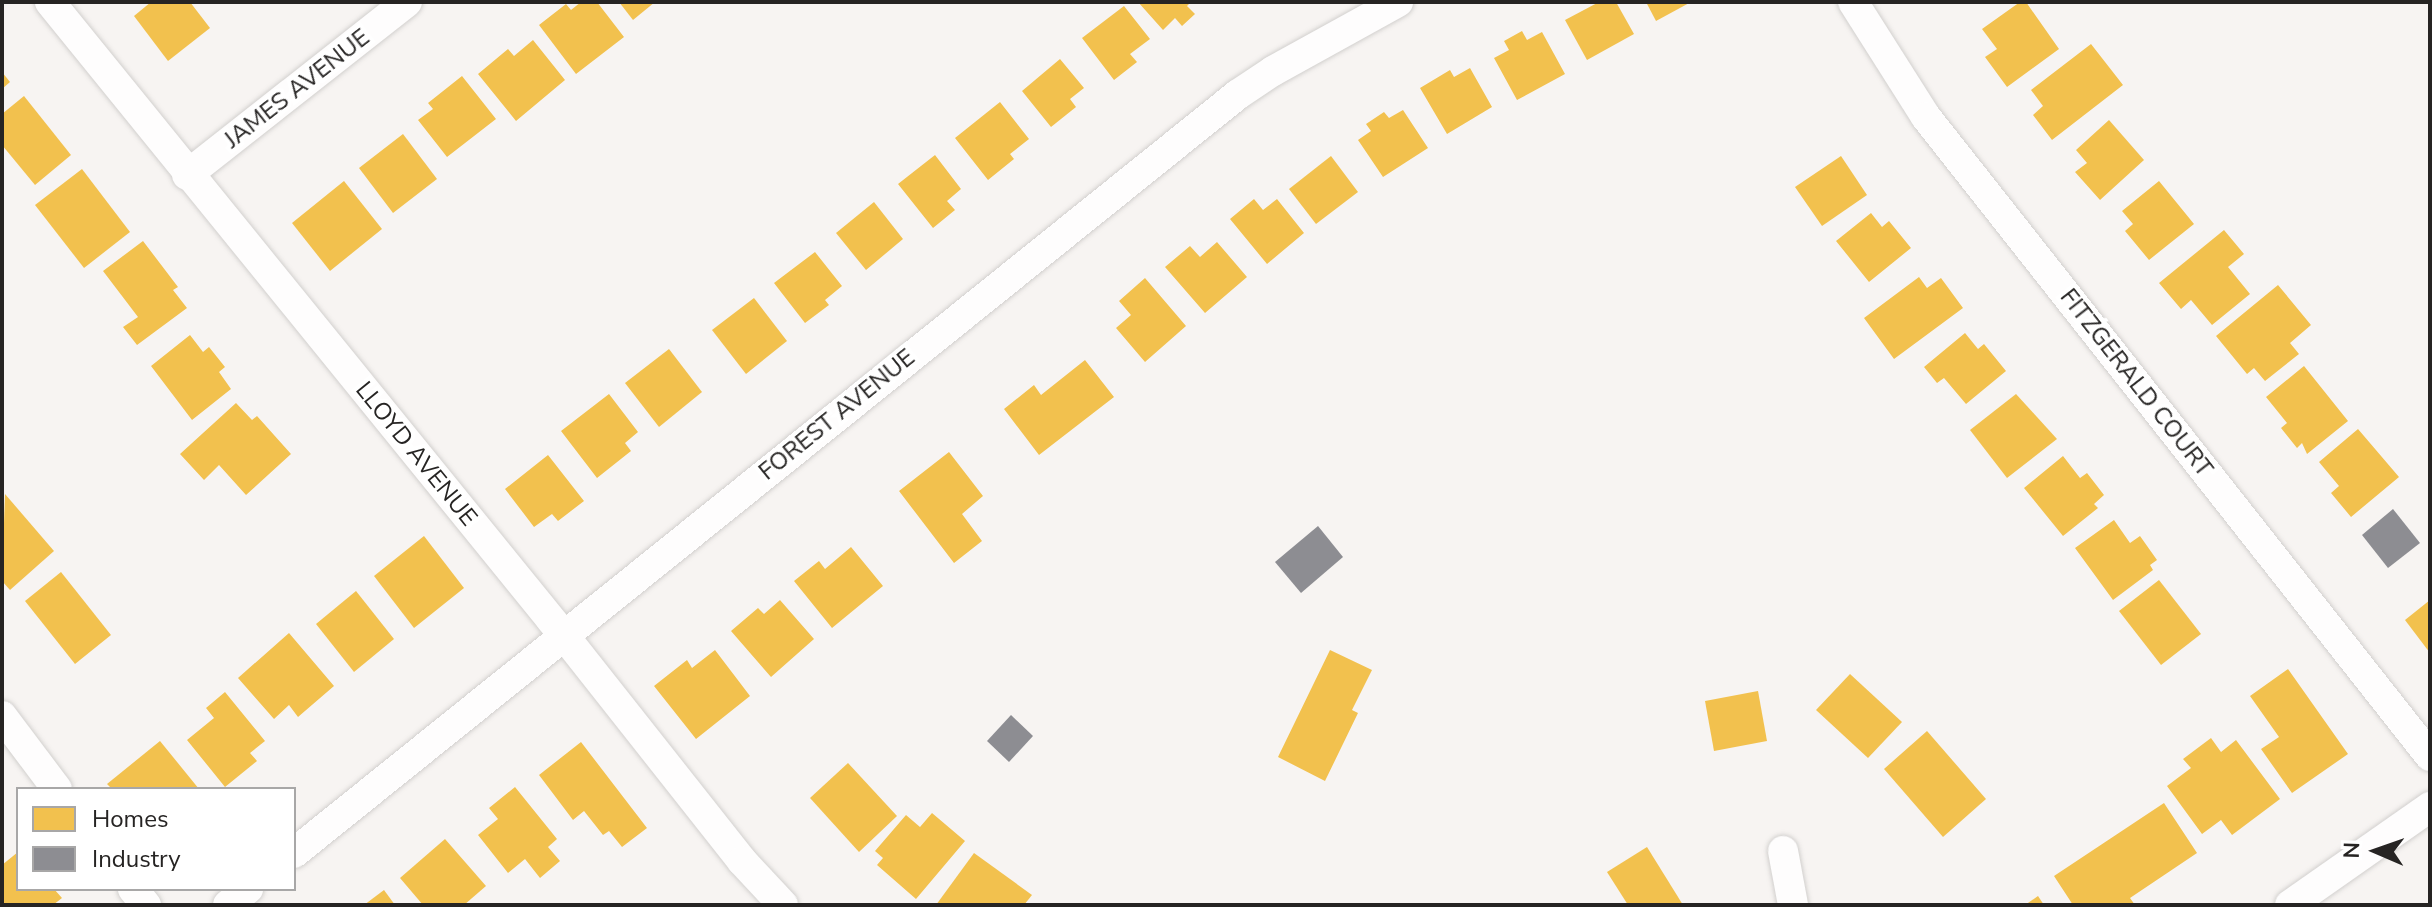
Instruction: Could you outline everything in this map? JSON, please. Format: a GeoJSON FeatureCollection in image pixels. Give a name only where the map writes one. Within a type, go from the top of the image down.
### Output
{"type":"FeatureCollection","features":[{"type":"Feature","properties":{"kind":"street","name":"LLOYD AVENUE"},"geometry":{"type":"LineString","coordinates":[[50,2],[187,175],[566,638],[742,861],[783,905]]}},
{"type":"Feature","properties":{"kind":"street","name":"JAMES AVENUE"},"geometry":{"type":"LineString","coordinates":[[187,175],[407,2]]}},
{"type":"Feature","properties":{"kind":"street","name":"FOREST AVENUE"},"geometry":{"type":"LineString","coordinates":[[296,851],[566,638],[853,401],[1237,95],[1273,71],[1398,2]]}},
{"type":"Feature","properties":{"kind":"street","name":"FITZGERALD COURT"},"geometry":{"type":"LineString","coordinates":[[1853,2],[1926,117],[2430,756]]}},
{"type":"Feature","properties":{"kind":"street"},"geometry":{"type":"LineString","coordinates":[[2,716],[55,787]]}},
{"type":"Feature","properties":{"kind":"street"},"geometry":{"type":"LineString","coordinates":[[2290,905],[2430,807]]}},
{"type":"Feature","properties":{"kind":"street"},"geometry":{"type":"LineString","coordinates":[[1783,851],[1793,905]]}},
{"type":"Feature","properties":{"kind":"street"},"geometry":{"type":"LineString","coordinates":[[228,905],[246,891]]}},
{"type":"Feature","properties":{"kind":"building: Homes"},"geometry":{"type":"Polygon","coordinates":[[[151,2],[190,2],[210,28],[168,61],[134,16],[151,2]]]}},
{"type":"Feature","properties":{"kind":"building: Homes"},"geometry":{"type":"Polygon","coordinates":[[[581,2],[597,2],[624,37],[576,74],[539,25],[566,4],[571,10],[581,2]]]}},
{"type":"Feature","properties":{"kind":"building: Homes"},"geometry":{"type":"Polygon","coordinates":[[[619,2],[655,2],[633,20],[619,2]]]}},
{"type":"Feature","properties":{"kind":"building: Homes"},"geometry":{"type":"Polygon","coordinates":[[[1138,2],[1191,2],[1187,6],[1195,14],[1182,26],[1175,18],[1163,30],[1138,2]]]}},
{"type":"Feature","properties":{"kind":"building: Homes"},"geometry":{"type":"Polygon","coordinates":[[[1599,2],[1616,2],[1634,34],[1587,60],[1565,20],[1599,2]]]}},
{"type":"Feature","properties":{"kind":"building: Homes"},"geometry":{"type":"Polygon","coordinates":[[[1646,2],[1691,2],[1656,21],[1646,2]]]}},
{"type":"Feature","properties":{"kind":"building: Homes"},"geometry":{"type":"Polygon","coordinates":[[[2020,2],[2026,2],[2059,49],[2007,87],[1985,57],[1997,49],[1982,29],[2020,2]]]}},
{"type":"Feature","properties":{"kind":"building: Homes"},"geometry":{"type":"Polygon","coordinates":[[[1124,6],[1150,39],[1130,54],[1137,62],[1114,80],[1082,38],[1124,6]]]}},
{"type":"Feature","properties":{"kind":"building: Homes"},"geometry":{"type":"Polygon","coordinates":[[[1522,31],[1527,40],[1542,32],[1565,74],[1517,100],[1494,58],[1509,50],[1504,41],[1522,31]]]}},
{"type":"Feature","properties":{"kind":"building: Homes"},"geometry":{"type":"Polygon","coordinates":[[[533,40],[565,80],[516,121],[478,74],[508,49],[514,56],[533,40]]]}},
{"type":"Feature","properties":{"kind":"building: Homes"},"geometry":{"type":"Polygon","coordinates":[[[2091,44],[2123,85],[2052,140],[2033,115],[2043,106],[2031,90],[2091,44]]]}},
{"type":"Feature","properties":{"kind":"building: Homes"},"geometry":{"type":"Polygon","coordinates":[[[1060,59],[1084,88],[1070,99],[1076,107],[1051,127],[1022,91],[1060,59]]]}},
{"type":"Feature","properties":{"kind":"building: Homes"},"geometry":{"type":"Polygon","coordinates":[[[1470,68],[1492,107],[1447,134],[1420,88],[1450,70],[1454,77],[1470,68]]]}},
{"type":"Feature","properties":{"kind":"building: Homes"},"geometry":{"type":"Polygon","coordinates":[[[2,72],[10,82],[2,89],[2,72]]]}},
{"type":"Feature","properties":{"kind":"building: Homes"},"geometry":{"type":"Polygon","coordinates":[[[462,76],[496,119],[447,157],[418,120],[433,109],[428,103],[462,76]]]}},
{"type":"Feature","properties":{"kind":"building: Homes"},"geometry":{"type":"Polygon","coordinates":[[[24,96],[71,155],[35,185],[2,145],[2,114],[24,96]]]}},
{"type":"Feature","properties":{"kind":"building: Homes"},"geometry":{"type":"Polygon","coordinates":[[[1000,102],[1029,139],[1010,154],[1014,159],[988,180],[955,138],[1000,102]]]}},
{"type":"Feature","properties":{"kind":"building: Homes"},"geometry":{"type":"Polygon","coordinates":[[[1403,110],[1428,148],[1383,177],[1358,140],[1371,131],[1366,124],[1384,112],[1389,118],[1403,110]]]}},
{"type":"Feature","properties":{"kind":"building: Homes"},"geometry":{"type":"Polygon","coordinates":[[[2109,120],[2144,160],[2100,200],[2075,172],[2087,163],[2076,150],[2109,120]]]}},
{"type":"Feature","properties":{"kind":"building: Homes"},"geometry":{"type":"Polygon","coordinates":[[[403,134],[437,179],[393,213],[359,168],[403,134]]]}},
{"type":"Feature","properties":{"kind":"building: Homes"},"geometry":{"type":"Polygon","coordinates":[[[935,155],[961,189],[947,201],[955,210],[933,228],[898,184],[935,155]]]}},
{"type":"Feature","properties":{"kind":"building: Homes"},"geometry":{"type":"Polygon","coordinates":[[[1331,156],[1358,192],[1316,224],[1289,189],[1331,156]]]}},
{"type":"Feature","properties":{"kind":"building: Homes"},"geometry":{"type":"Polygon","coordinates":[[[1841,156],[1867,195],[1822,226],[1795,187],[1841,156]]]}},
{"type":"Feature","properties":{"kind":"building: Homes"},"geometry":{"type":"Polygon","coordinates":[[[82,169],[130,232],[84,268],[35,205],[82,169]]]}},
{"type":"Feature","properties":{"kind":"building: Homes"},"geometry":{"type":"Polygon","coordinates":[[[344,181],[382,229],[330,271],[292,223],[344,181]]]}},
{"type":"Feature","properties":{"kind":"building: Homes"},"geometry":{"type":"Polygon","coordinates":[[[2159,181],[2194,224],[2149,260],[2125,231],[2133,224],[2122,211],[2159,181]]]}},
{"type":"Feature","properties":{"kind":"building: Homes"},"geometry":{"type":"Polygon","coordinates":[[[1254,199],[1263,210],[1277,199],[1304,233],[1267,264],[1230,219],[1254,199]]]}},
{"type":"Feature","properties":{"kind":"building: Homes"},"geometry":{"type":"Polygon","coordinates":[[[874,202],[903,239],[866,270],[836,233],[874,202]]]}},
{"type":"Feature","properties":{"kind":"building: Homes"},"geometry":{"type":"Polygon","coordinates":[[[1871,213],[1882,227],[1889,221],[1911,248],[1869,282],[1836,241],[1871,213]]]}},
{"type":"Feature","properties":{"kind":"building: Homes"},"geometry":{"type":"Polygon","coordinates":[[[2224,230],[2244,254],[2228,267],[2250,294],[2212,325],[2191,300],[2181,309],[2159,283],[2224,230]]]}},
{"type":"Feature","properties":{"kind":"building: Homes"},"geometry":{"type":"Polygon","coordinates":[[[143,241],[178,287],[173,290],[187,308],[137,345],[123,327],[138,317],[103,271],[143,241]]]}},
{"type":"Feature","properties":{"kind":"building: Homes"},"geometry":{"type":"Polygon","coordinates":[[[1217,242],[1247,277],[1205,313],[1165,267],[1190,246],[1200,257],[1217,242]]]}},
{"type":"Feature","properties":{"kind":"building: Homes"},"geometry":{"type":"Polygon","coordinates":[[[815,252],[842,286],[825,300],[829,305],[805,323],[774,283],[815,252]]]}},
{"type":"Feature","properties":{"kind":"building: Homes"},"geometry":{"type":"Polygon","coordinates":[[[1919,277],[1927,288],[1941,278],[1963,308],[1894,359],[1864,318],[1919,277]]]}},
{"type":"Feature","properties":{"kind":"building: Homes"},"geometry":{"type":"Polygon","coordinates":[[[1145,278],[1186,326],[1145,362],[1116,328],[1131,315],[1119,301],[1145,278]]]}},
{"type":"Feature","properties":{"kind":"building: Homes"},"geometry":{"type":"Polygon","coordinates":[[[2278,285],[2311,325],[2290,343],[2299,354],[2265,381],[2254,368],[2247,374],[2216,336],[2278,285]]]}},
{"type":"Feature","properties":{"kind":"building: Homes"},"geometry":{"type":"Polygon","coordinates":[[[754,298],[787,341],[746,374],[712,330],[754,298]]]}},
{"type":"Feature","properties":{"kind":"building: Homes"},"geometry":{"type":"Polygon","coordinates":[[[1965,333],[1978,349],[1984,344],[2006,371],[1966,404],[1944,378],[1937,383],[1924,367],[1965,333]]]}},
{"type":"Feature","properties":{"kind":"building: Homes"},"geometry":{"type":"Polygon","coordinates":[[[190,335],[203,352],[209,347],[225,367],[219,372],[231,389],[192,420],[151,366],[190,335]]]}},
{"type":"Feature","properties":{"kind":"building: Homes"},"geometry":{"type":"Polygon","coordinates":[[[669,349],[702,392],[659,427],[625,383],[669,349]]]}},
{"type":"Feature","properties":{"kind":"building: Homes"},"geometry":{"type":"Polygon","coordinates":[[[1085,360],[1114,397],[1039,455],[1004,409],[1034,385],[1041,395],[1085,360]]]}},
{"type":"Feature","properties":{"kind":"building: Homes"},"geometry":{"type":"Polygon","coordinates":[[[2304,366],[2348,421],[2307,454],[2302,443],[2297,448],[2281,428],[2287,423],[2266,397],[2304,366]]]}},
{"type":"Feature","properties":{"kind":"building: Homes"},"geometry":{"type":"Polygon","coordinates":[[[609,394],[638,432],[625,443],[631,451],[597,478],[561,431],[609,394]]]}},
{"type":"Feature","properties":{"kind":"building: Homes"},"geometry":{"type":"Polygon","coordinates":[[[2016,394],[2057,439],[2007,478],[1970,430],[2016,394]]]}},
{"type":"Feature","properties":{"kind":"building: Homes"},"geometry":{"type":"Polygon","coordinates":[[[236,403],[252,420],[257,416],[291,454],[246,495],[219,465],[204,480],[180,454],[236,403]]]}},
{"type":"Feature","properties":{"kind":"building: Homes"},"geometry":{"type":"Polygon","coordinates":[[[2358,429],[2399,477],[2351,517],[2331,493],[2339,486],[2319,462],[2358,429]]]}},
{"type":"Feature","properties":{"kind":"building: Homes"},"geometry":{"type":"Polygon","coordinates":[[[949,452],[983,496],[962,514],[982,541],[954,563],[899,491],[949,452]]]}},
{"type":"Feature","properties":{"kind":"building: Homes"},"geometry":{"type":"Polygon","coordinates":[[[548,455],[584,501],[558,521],[552,514],[534,527],[505,489],[548,455]]]}},
{"type":"Feature","properties":{"kind":"building: Homes"},"geometry":{"type":"Polygon","coordinates":[[[2063,456],[2080,478],[2087,473],[2104,495],[2094,504],[2098,508],[2063,536],[2024,488],[2063,456]]]}},
{"type":"Feature","properties":{"kind":"building: Homes"},"geometry":{"type":"Polygon","coordinates":[[[5,494],[54,551],[10,590],[2,581],[5,494]]]}},
{"type":"Feature","properties":{"kind":"building: Homes"},"geometry":{"type":"Polygon","coordinates":[[[2114,520],[2130,543],[2140,536],[2157,560],[2150,565],[2153,570],[2113,600],[2075,548],[2114,520]]]}},
{"type":"Feature","properties":{"kind":"building: Homes"},"geometry":{"type":"Polygon","coordinates":[[[424,536],[464,588],[414,628],[374,576],[424,536]]]}},
{"type":"Feature","properties":{"kind":"building: Homes"},"geometry":{"type":"Polygon","coordinates":[[[851,547],[883,586],[832,628],[794,581],[819,561],[825,569],[851,547]]]}},
{"type":"Feature","properties":{"kind":"building: Homes"},"geometry":{"type":"Polygon","coordinates":[[[61,572],[111,635],[75,664],[25,601],[61,572]]]}},
{"type":"Feature","properties":{"kind":"building: Homes"},"geometry":{"type":"Polygon","coordinates":[[[2159,580],[2201,634],[2161,665],[2119,611],[2159,580]]]}},
{"type":"Feature","properties":{"kind":"building: Homes"},"geometry":{"type":"Polygon","coordinates":[[[356,591],[394,639],[354,672],[316,624],[356,591]]]}},
{"type":"Feature","properties":{"kind":"building: Homes"},"geometry":{"type":"Polygon","coordinates":[[[780,600],[814,639],[771,677],[731,631],[758,608],[764,614],[780,600]]]}},
{"type":"Feature","properties":{"kind":"building: Homes"},"geometry":{"type":"Polygon","coordinates":[[[2430,600],[2430,653],[2405,620],[2430,600]]]}},
{"type":"Feature","properties":{"kind":"building: Homes"},"geometry":{"type":"Polygon","coordinates":[[[289,633],[334,686],[298,717],[289,705],[274,719],[238,678],[289,633]]]}},
{"type":"Feature","properties":{"kind":"building: Homes"},"geometry":{"type":"Polygon","coordinates":[[[715,650],[750,696],[696,739],[654,686],[687,660],[692,668],[715,650]]]}},
{"type":"Feature","properties":{"kind":"building: Homes"},"geometry":{"type":"Polygon","coordinates":[[[1330,650],[1372,670],[1352,710],[1358,713],[1325,781],[1278,757],[1330,650]]]}},
{"type":"Feature","properties":{"kind":"building: Homes"},"geometry":{"type":"Polygon","coordinates":[[[2288,669],[2348,754],[2292,793],[2261,749],[2279,737],[2250,696],[2288,669]]]}},
{"type":"Feature","properties":{"kind":"building: Homes"},"geometry":{"type":"Polygon","coordinates":[[[1850,674],[1902,722],[1868,758],[1816,710],[1850,674]]]}},
{"type":"Feature","properties":{"kind":"building: Homes"},"geometry":{"type":"Polygon","coordinates":[[[1758,691],[1767,741],[1714,751],[1705,701],[1758,691]]]}},
{"type":"Feature","properties":{"kind":"building: Homes"},"geometry":{"type":"Polygon","coordinates":[[[225,692],[265,741],[250,753],[257,761],[225,787],[187,740],[214,718],[206,708],[225,692]]]}},
{"type":"Feature","properties":{"kind":"building: Homes"},"geometry":{"type":"Polygon","coordinates":[[[1927,731],[1986,799],[1943,837],[1884,769],[1927,731]]]}},
{"type":"Feature","properties":{"kind":"building: Homes"},"geometry":{"type":"Polygon","coordinates":[[[2211,738],[2221,752],[2236,740],[2280,799],[2232,835],[2221,820],[2202,834],[2167,786],[2191,768],[2183,759],[2211,738]]]}},
{"type":"Feature","properties":{"kind":"building: Homes"},"geometry":{"type":"Polygon","coordinates":[[[160,741],[197,787],[110,787],[107,784],[160,741]]]}},
{"type":"Feature","properties":{"kind":"building: Homes"},"geometry":{"type":"Polygon","coordinates":[[[581,742],[647,828],[622,847],[609,831],[603,835],[584,811],[573,820],[539,775],[581,742]]]}},
{"type":"Feature","properties":{"kind":"building: Homes"},"geometry":{"type":"Polygon","coordinates":[[[848,763],[897,816],[859,852],[810,798],[848,763]]]}},
{"type":"Feature","properties":{"kind":"building: Homes"},"geometry":{"type":"Polygon","coordinates":[[[515,787],[557,839],[548,847],[560,861],[540,878],[525,859],[508,873],[478,835],[498,819],[489,808],[515,787]]]}},
{"type":"Feature","properties":{"kind":"building: Homes"},"geometry":{"type":"Polygon","coordinates":[[[2164,803],[2197,853],[2130,898],[2135,905],[2073,905],[2054,876],[2164,803]]]}},
{"type":"Feature","properties":{"kind":"building: Homes"},"geometry":{"type":"Polygon","coordinates":[[[932,813],[965,841],[916,899],[877,865],[883,858],[875,851],[906,815],[920,827],[932,813]]]}},
{"type":"Feature","properties":{"kind":"building: Homes"},"geometry":{"type":"Polygon","coordinates":[[[445,839],[486,886],[464,905],[423,905],[400,878],[445,839]]]}},
{"type":"Feature","properties":{"kind":"building: Homes"},"geometry":{"type":"Polygon","coordinates":[[[1647,847],[1683,905],[1628,905],[1607,872],[1647,847]]]}},
{"type":"Feature","properties":{"kind":"building: Homes"},"geometry":{"type":"Polygon","coordinates":[[[974,853],[1032,895],[1024,905],[936,905],[974,853]]]}},
{"type":"Feature","properties":{"kind":"building: Homes"},"geometry":{"type":"Polygon","coordinates":[[[16,854],[16,891],[56,891],[62,898],[53,905],[2,905],[2,865],[16,854]]]}},
{"type":"Feature","properties":{"kind":"building: Homes"},"geometry":{"type":"Polygon","coordinates":[[[384,890],[395,905],[364,905],[384,890]]]}},
{"type":"Feature","properties":{"kind":"building: Homes"},"geometry":{"type":"Polygon","coordinates":[[[2038,896],[2044,905],[2025,905],[2038,896]]]}},
{"type":"Feature","properties":{"kind":"building: Industry"},"geometry":{"type":"Polygon","coordinates":[[[2393,509],[2420,543],[2388,568],[2362,535],[2393,509]]]}},
{"type":"Feature","properties":{"kind":"building: Industry"},"geometry":{"type":"Polygon","coordinates":[[[1318,526],[1343,557],[1301,593],[1275,562],[1318,526]]]}},
{"type":"Feature","properties":{"kind":"building: Industry"},"geometry":{"type":"Polygon","coordinates":[[[1011,715],[1033,736],[1009,762],[987,741],[1011,715]]]}}]}
